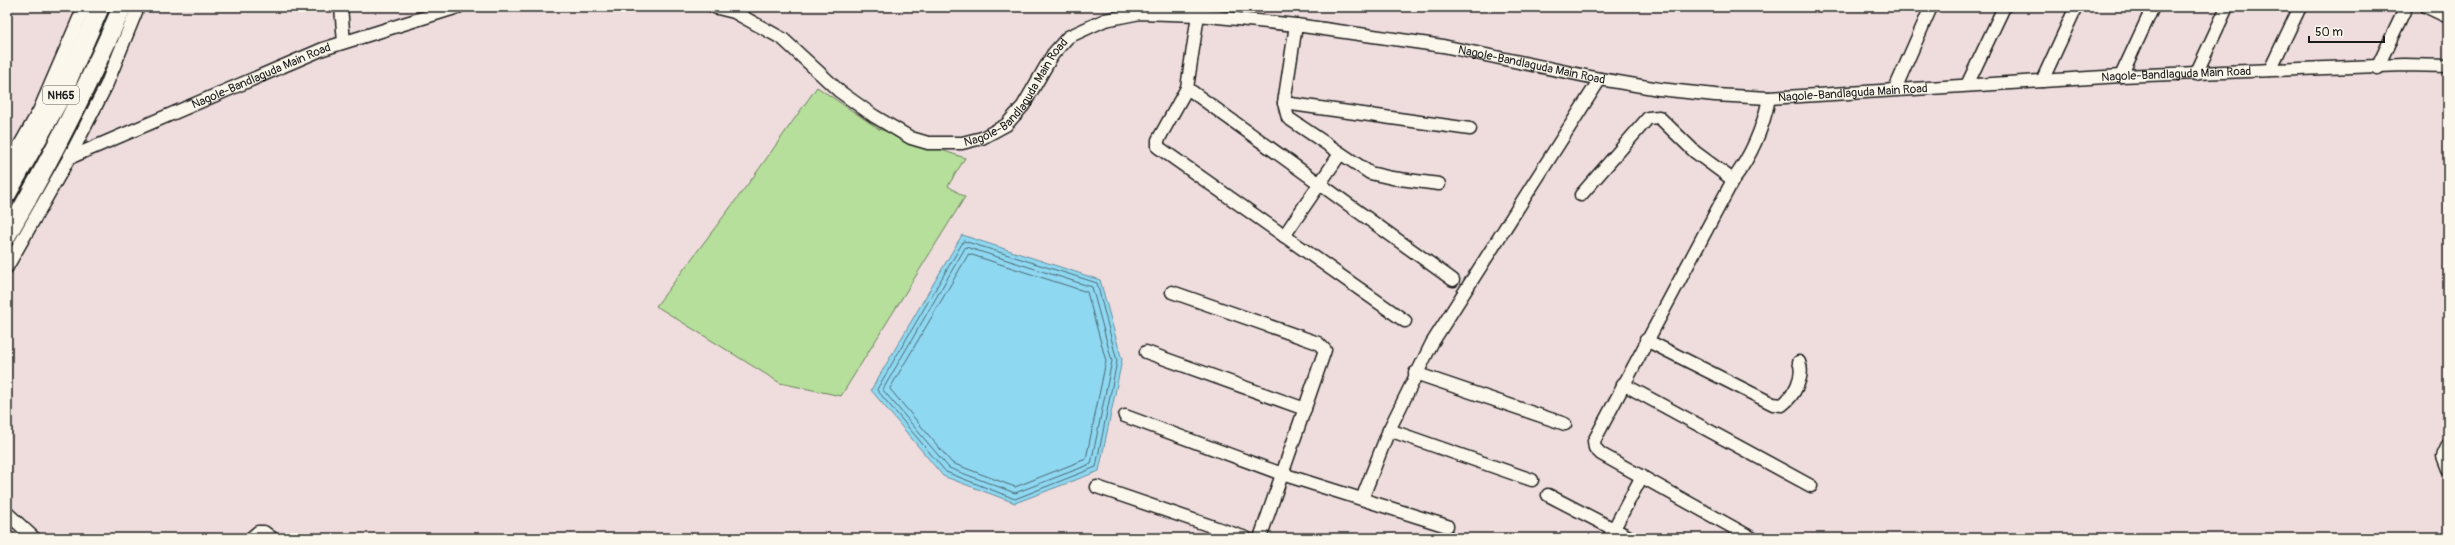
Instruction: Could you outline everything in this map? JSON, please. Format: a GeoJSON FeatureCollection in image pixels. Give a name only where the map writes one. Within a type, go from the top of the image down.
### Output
{"type":"FeatureCollection","features":[{"type":"Feature","properties":{"kind":"highway","name":"NH65"},"geometry":{"type":"LineString","coordinates":[[7,194],[60,98],[100,7]]}},
{"type":"Feature","properties":{"kind":"highway","name":"NH65"},"geometry":{"type":"LineString","coordinates":[[7,235],[46,168],[80,100],[122,7]]}},
{"type":"Feature","properties":{"kind":"street"},"geometry":{"type":"LineString","coordinates":[[7,168],[39,111],[84,7]]}},
{"type":"Feature","properties":{"kind":"street"},"geometry":{"type":"LineString","coordinates":[[7,267],[69,158],[106,86],[138,7]]}},
{"type":"Feature","properties":{"kind":"street"},"geometry":{"type":"LineString","coordinates":[[341,7],[344,42]]}},
{"type":"Feature","properties":{"kind":"street","name":"Nagole-Bandlaguda Main Road"},"geometry":{"type":"LineString","coordinates":[[69,158],[323,49],[458,7]]}},
{"type":"Feature","properties":{"kind":"street","name":"Nagole-Bandlaguda Main Road"},"geometry":{"type":"LineString","coordinates":[[714,7],[734,12],[783,39],[839,91],[874,116],[911,138],[928,143],[946,145],[982,138],[1006,125],[1035,88],[1053,54],[1068,37],[1086,27],[1105,20],[1140,13],[1198,15],[1296,24],[1443,46],[1600,79],[1707,94],[1769,98],[2121,76],[2270,70],[2448,66]]}},
{"type":"Feature","properties":{"kind":"street"},"geometry":{"type":"LineString","coordinates":[[1895,89],[1931,7]]}},
{"type":"Feature","properties":{"kind":"street"},"geometry":{"type":"LineString","coordinates":[[1967,85],[2004,7]]}},
{"type":"Feature","properties":{"kind":"street"},"geometry":{"type":"LineString","coordinates":[[2042,81],[2076,7]]}},
{"type":"Feature","properties":{"kind":"street"},"geometry":{"type":"LineString","coordinates":[[2121,76],[2153,7]]}},
{"type":"Feature","properties":{"kind":"street"},"geometry":{"type":"LineString","coordinates":[[2196,74],[2227,7]]}},
{"type":"Feature","properties":{"kind":"street"},"geometry":{"type":"LineString","coordinates":[[2270,70],[2300,7]]}},
{"type":"Feature","properties":{"kind":"street"},"geometry":{"type":"LineString","coordinates":[[2377,68],[2406,7]]}},
{"type":"Feature","properties":{"kind":"street"},"geometry":{"type":"LineString","coordinates":[[2427,7],[2448,17]]}},
{"type":"Feature","properties":{"kind":"street"},"geometry":{"type":"LineString","coordinates":[[1198,15],[1187,88],[1158,140],[1158,147],[1405,321]]}},
{"type":"Feature","properties":{"kind":"street"},"geometry":{"type":"LineString","coordinates":[[1296,24],[1284,103],[1285,113],[1291,121],[1340,154],[1378,175],[1439,184]]}},
{"type":"Feature","properties":{"kind":"street"},"geometry":{"type":"LineString","coordinates":[[1362,499],[1389,430],[1415,373],[1432,342],[1600,79]]}},
{"type":"Feature","properties":{"kind":"street"},"geometry":{"type":"LineString","coordinates":[[1187,88],[1452,280]]}},
{"type":"Feature","properties":{"kind":"street"},"geometry":{"type":"LineString","coordinates":[[1752,538],[1595,448],[1594,441],[1646,340],[1733,180],[1754,146],[1765,120],[1769,98]]}},
{"type":"Feature","properties":{"kind":"street"},"geometry":{"type":"LineString","coordinates":[[1284,103],[1470,129]]}},
{"type":"Feature","properties":{"kind":"street"},"geometry":{"type":"LineString","coordinates":[[1581,195],[1648,118],[1659,117],[1695,152],[1733,180]]}},
{"type":"Feature","properties":{"kind":"street"},"geometry":{"type":"LineString","coordinates":[[1284,236],[1321,184],[1340,154]]}},
{"type":"Feature","properties":{"kind":"street"},"geometry":{"type":"LineString","coordinates":[[1172,292],[1323,346],[1325,350],[1260,538]]}},
{"type":"Feature","properties":{"kind":"street"},"geometry":{"type":"LineString","coordinates":[[1646,340],[1782,405],[1789,400],[1801,376],[1799,362]]}},
{"type":"Feature","properties":{"kind":"street"},"geometry":{"type":"LineString","coordinates":[[1146,352],[1305,409]]}},
{"type":"Feature","properties":{"kind":"street"},"geometry":{"type":"LineString","coordinates":[[1415,373],[1565,424]]}},
{"type":"Feature","properties":{"kind":"street"},"geometry":{"type":"LineString","coordinates":[[1623,384],[1811,486]]}},
{"type":"Feature","properties":{"kind":"street"},"geometry":{"type":"LineString","coordinates":[[1125,416],[1282,474],[1447,526]]}},
{"type":"Feature","properties":{"kind":"street"},"geometry":{"type":"LineString","coordinates":[[1389,430],[1532,480]]}},
{"type":"Feature","properties":{"kind":"street"},"geometry":{"type":"LineString","coordinates":[[2448,445],[2443,456],[2448,469]]}},
{"type":"Feature","properties":{"kind":"street"},"geometry":{"type":"LineString","coordinates":[[1612,534],[1642,476]]}},
{"type":"Feature","properties":{"kind":"street"},"geometry":{"type":"LineString","coordinates":[[1097,487],[1246,538]]}},
{"type":"Feature","properties":{"kind":"street"},"geometry":{"type":"LineString","coordinates":[[1548,495],[1612,534],[1631,538]]}},
{"type":"Feature","properties":{"kind":"street"},"geometry":{"type":"LineString","coordinates":[[7,513],[34,538]]}},
{"type":"Feature","properties":{"kind":"street"},"geometry":{"type":"LineString","coordinates":[[251,538],[258,532],[264,532],[272,538]]}},
{"type":"Feature","properties":{"kind":"green space"},"geometry":{"type":"Polygon","coordinates":[[[817,87],[879,129],[965,158],[948,186],[965,197],[841,396],[780,383],[656,306],[754,176],[817,87]]]}},
{"type":"Feature","properties":{"kind":"water"},"geometry":{"type":"Polygon","coordinates":[[[962,235],[1100,280],[1122,360],[1099,471],[1015,503],[943,476],[871,390],[962,235]]]}}]}
